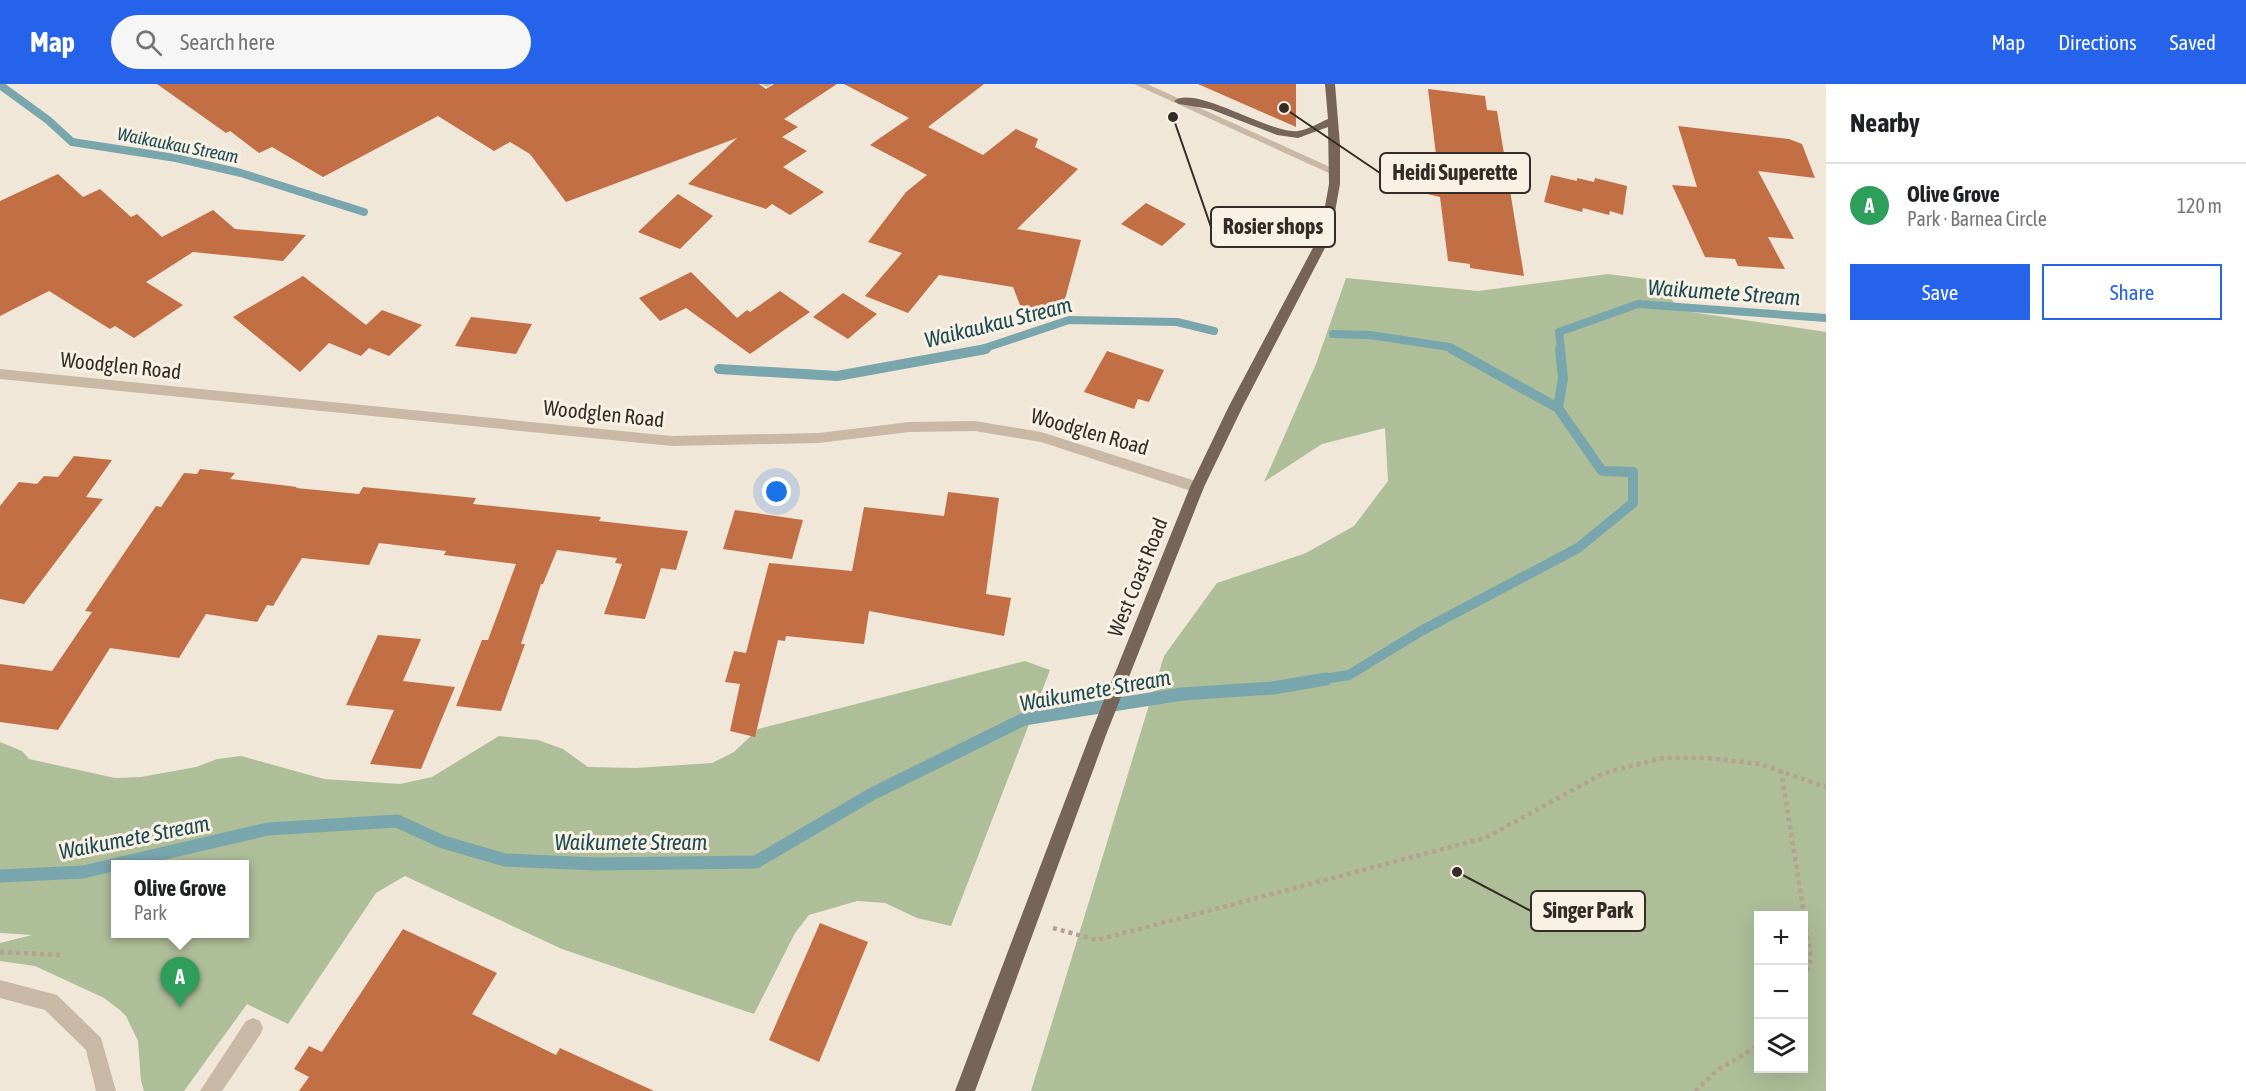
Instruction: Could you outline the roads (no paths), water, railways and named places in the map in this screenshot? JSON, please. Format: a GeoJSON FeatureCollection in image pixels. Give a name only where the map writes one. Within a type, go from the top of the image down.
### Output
{"type":"FeatureCollection","features":[{"type":"Feature","properties":{"kind":"main road","name":"West Coast Road"},"geometry":{"type":"LineString","coordinates":[[965,1091],[1098,735],[1197,487],[1236,406],[1321,244],[1329,222],[1335,195],[1334,121],[1330,84]]}},
{"type":"Feature","properties":{"kind":"main road"},"geometry":{"type":"LineString","coordinates":[[1179,102],[1212,106],[1277,132],[1298,135],[1334,121]]}},
{"type":"Feature","properties":{"kind":"street"},"geometry":{"type":"LineString","coordinates":[[1139,84],[1335,172]]}},
{"type":"Feature","properties":{"kind":"street","name":"Woodglen Road"},"geometry":{"type":"LineString","coordinates":[[0,374],[672,441],[819,438],[909,427],[975,426],[1041,437],[1197,487]]}},
{"type":"Feature","properties":{"kind":"street"},"geometry":{"type":"LineString","coordinates":[[0,989],[50,1002],[94,1045],[106,1091]]}},
{"type":"Feature","properties":{"kind":"street"},"geometry":{"type":"LineString","coordinates":[[210,1091],[253,1028]]}},
{"type":"Feature","properties":{"kind":"waterway","name":"Waikaukau Stream"},"geometry":{"type":"LineString","coordinates":[[0,85],[48,120],[72,142],[176,158],[241,173],[364,212]]}},
{"type":"Feature","properties":{"kind":"waterway","name":"Waikumete Stream"},"geometry":{"type":"LineString","coordinates":[[1561,350],[1559,332],[1638,304],[1826,318]]}},
{"type":"Feature","properties":{"kind":"waterway","name":"Waikaukau Stream"},"geometry":{"type":"LineString","coordinates":[[979,350],[1069,320],[1177,322],[1214,331]]}},
{"type":"Feature","properties":{"kind":"waterway","name":"Waikaukau Stream"},"geometry":{"type":"LineString","coordinates":[[1333,334],[1370,335],[1449,347],[1455,350]]}},
{"type":"Feature","properties":{"kind":"waterway","name":"Waikaukau Stream"},"geometry":{"type":"LineString","coordinates":[[719,369],[837,376],[986,349]]}},
{"type":"Feature","properties":{"kind":"waterway","name":"Waikaukau Stream"},"geometry":{"type":"LineString","coordinates":[[1452,349],[1558,408]]}},
{"type":"Feature","properties":{"kind":"waterway","name":"Waikumete Stream"},"geometry":{"type":"LineString","coordinates":[[1558,408],[1563,378],[1560,349]]}},
{"type":"Feature","properties":{"kind":"waterway","name":"Waikumete Stream"},"geometry":{"type":"LineString","coordinates":[[1317,680],[1349,675],[1421,631],[1578,548],[1633,503],[1633,472],[1602,471],[1558,408]]}},
{"type":"Feature","properties":{"kind":"waterway","name":"Waikumete Stream"},"geometry":{"type":"LineString","coordinates":[[135,860],[268,829],[397,821],[443,842],[505,860],[597,864],[756,862],[872,794],[1024,719],[1182,694],[1273,688],[1326,679]]}},
{"type":"Feature","properties":{"kind":"waterway","name":"Waikumete Stream"},"geometry":{"type":"LineString","coordinates":[[0,876],[83,872],[111,865]]}},
{"type":"Feature","properties":{"kind":"place","name":"Heidi Superette"},"geometry":{"type":"Point","coordinates":[1284,108]}},
{"type":"Feature","properties":{"kind":"place","name":"Rosier shops"},"geometry":{"type":"Point","coordinates":[1173,117]}},
{"type":"Feature","properties":{"kind":"place","name":"Singer Park"},"geometry":{"type":"Point","coordinates":[1457,872]}},
{"type":"Feature","properties":{"kind":"place","name":"Olive Grove"},"geometry":{"type":"Point","coordinates":[180,1007]}}]}
